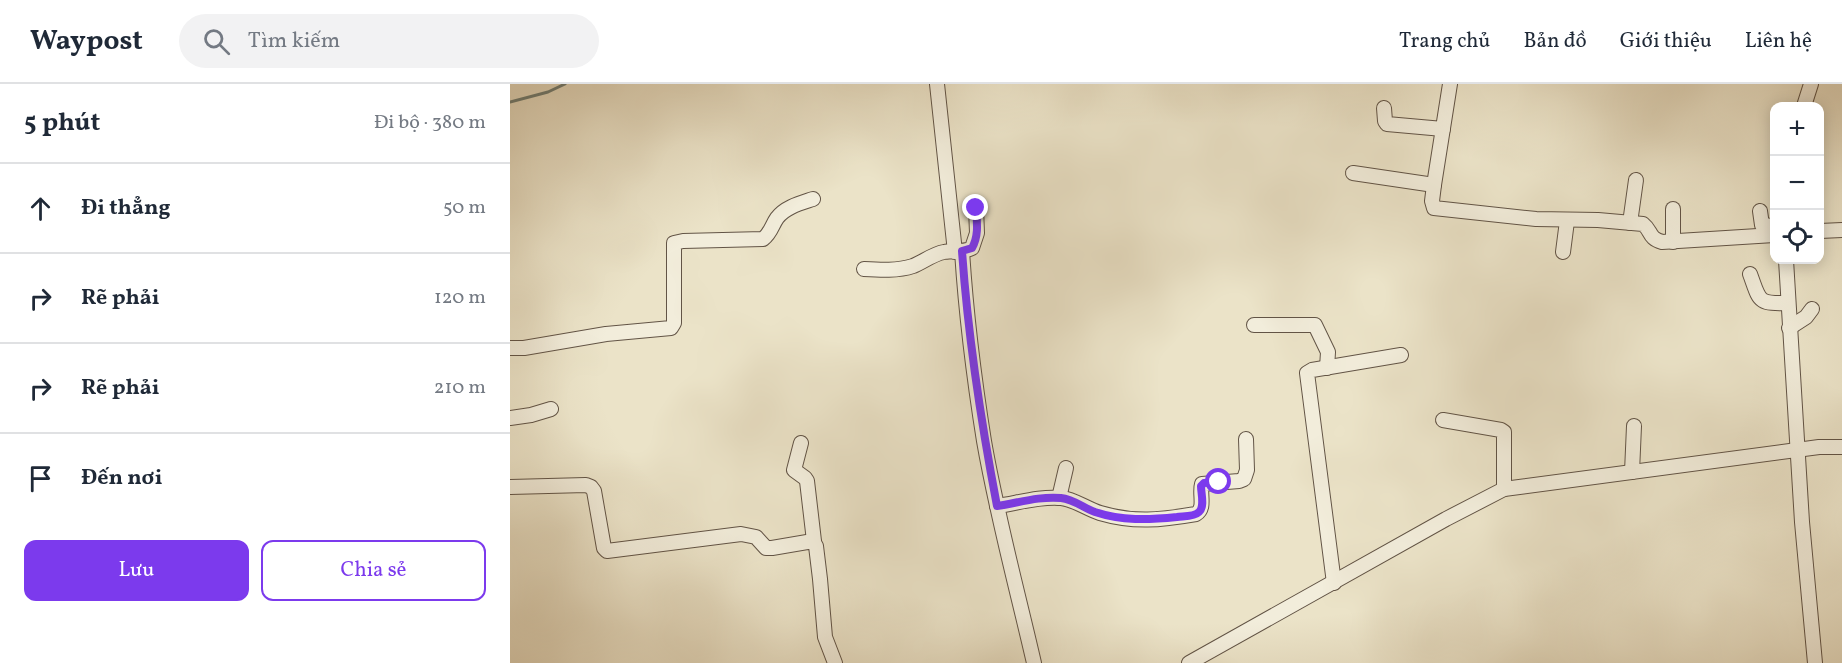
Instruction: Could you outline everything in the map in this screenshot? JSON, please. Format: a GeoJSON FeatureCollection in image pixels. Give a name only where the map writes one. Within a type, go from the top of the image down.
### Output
{"type":"FeatureCollection","features":[{"type":"Feature","properties":{"kind":"street"},"geometry":{"type":"LineString","coordinates":[[937,84],[984,441],[1034,663]]}},
{"type":"Feature","properties":{"kind":"street"},"geometry":{"type":"LineString","coordinates":[[1450,84],[1434,185],[1432,201],[1434,208],[1512,217],[1643,224],[1654,239],[1673,242],[1770,235]]}},
{"type":"Feature","properties":{"kind":"street"},"geometry":{"type":"LineString","coordinates":[[1805,102],[1811,84]]}},
{"type":"Feature","properties":{"kind":"street"},"geometry":{"type":"LineString","coordinates":[[1384,108],[1387,124],[1443,129]]}},
{"type":"Feature","properties":{"kind":"street"},"geometry":{"type":"LineString","coordinates":[[1353,173],[1434,185]]}},
{"type":"Feature","properties":{"kind":"street"},"geometry":{"type":"LineString","coordinates":[[1630,223],[1636,180]]}},
{"type":"Feature","properties":{"kind":"street"},"geometry":{"type":"LineString","coordinates":[[510,348],[524,348],[606,334],[671,327],[674,323],[674,243],[764,238],[770,232],[778,216],[786,210],[813,199]]}},
{"type":"Feature","properties":{"kind":"street"},"geometry":{"type":"LineString","coordinates":[[864,269],[878,270],[913,266],[945,252],[972,248],[977,233],[976,208]]}},
{"type":"Feature","properties":{"kind":"street"},"geometry":{"type":"LineString","coordinates":[[1673,209],[1673,242]]}},
{"type":"Feature","properties":{"kind":"street"},"geometry":{"type":"LineString","coordinates":[[1760,211],[1762,225],[1770,226]]}},
{"type":"Feature","properties":{"kind":"street"},"geometry":{"type":"LineString","coordinates":[[1563,252],[1567,220]]}},
{"type":"Feature","properties":{"kind":"street"},"geometry":{"type":"LineString","coordinates":[[1824,231],[1842,230]]}},
{"type":"Feature","properties":{"kind":"street"},"geometry":{"type":"LineString","coordinates":[[1786,264],[1783,303],[1789,328],[1792,452],[1802,522],[1815,663]]}},
{"type":"Feature","properties":{"kind":"street"},"geometry":{"type":"LineString","coordinates":[[1750,274],[1757,293],[1763,301],[1783,303]]}},
{"type":"Feature","properties":{"kind":"street"},"geometry":{"type":"LineString","coordinates":[[1789,328],[1806,317],[1812,309]]}},
{"type":"Feature","properties":{"kind":"street"},"geometry":{"type":"LineString","coordinates":[[1254,325],[1315,325],[1328,352],[1327,368]]}},
{"type":"Feature","properties":{"kind":"street"},"geometry":{"type":"LineString","coordinates":[[1334,583],[1307,376],[1312,370],[1401,355]]}},
{"type":"Feature","properties":{"kind":"street"},"geometry":{"type":"LineString","coordinates":[[510,418],[551,410]]}},
{"type":"Feature","properties":{"kind":"street"},"geometry":{"type":"LineString","coordinates":[[1443,420],[1504,432],[1504,489]]}},
{"type":"Feature","properties":{"kind":"street"},"geometry":{"type":"LineString","coordinates":[[1632,472],[1634,426]]}},
{"type":"Feature","properties":{"kind":"street"},"geometry":{"type":"LineString","coordinates":[[997,506],[1037,499],[1059,498],[1067,499],[1095,512],[1130,520],[1150,520],[1196,514],[1202,506],[1202,484],[1244,479],[1247,470],[1246,439]]}},
{"type":"Feature","properties":{"kind":"street"},"geometry":{"type":"LineString","coordinates":[[801,443],[794,466],[807,481],[825,637],[835,663]]}},
{"type":"Feature","properties":{"kind":"street"},"geometry":{"type":"LineString","coordinates":[[1189,663],[1504,489],[1819,447],[1842,447]]}},
{"type":"Feature","properties":{"kind":"street"},"geometry":{"type":"LineString","coordinates":[[1059,498],[1066,468]]}},
{"type":"Feature","properties":{"kind":"street"},"geometry":{"type":"LineString","coordinates":[[510,487],[586,485],[591,487],[594,491],[604,548],[607,551],[741,534],[756,537],[766,548],[814,541]]}},
{"type":"Feature","properties":{"kind":"waterway"},"geometry":{"type":"LineString","coordinates":[[510,102],[548,92],[565,84]]}},
{"type":"Feature","properties":{"kind":"route"},"geometry":{"type":"LineString","coordinates":[[976,208],[975,243],[968,251],[962,251],[966,303],[984,441],[997,506],[1037,499],[1059,498],[1106,515],[1130,520],[1150,520],[1196,514],[1202,506],[1202,484],[1219,482]]}}]}
